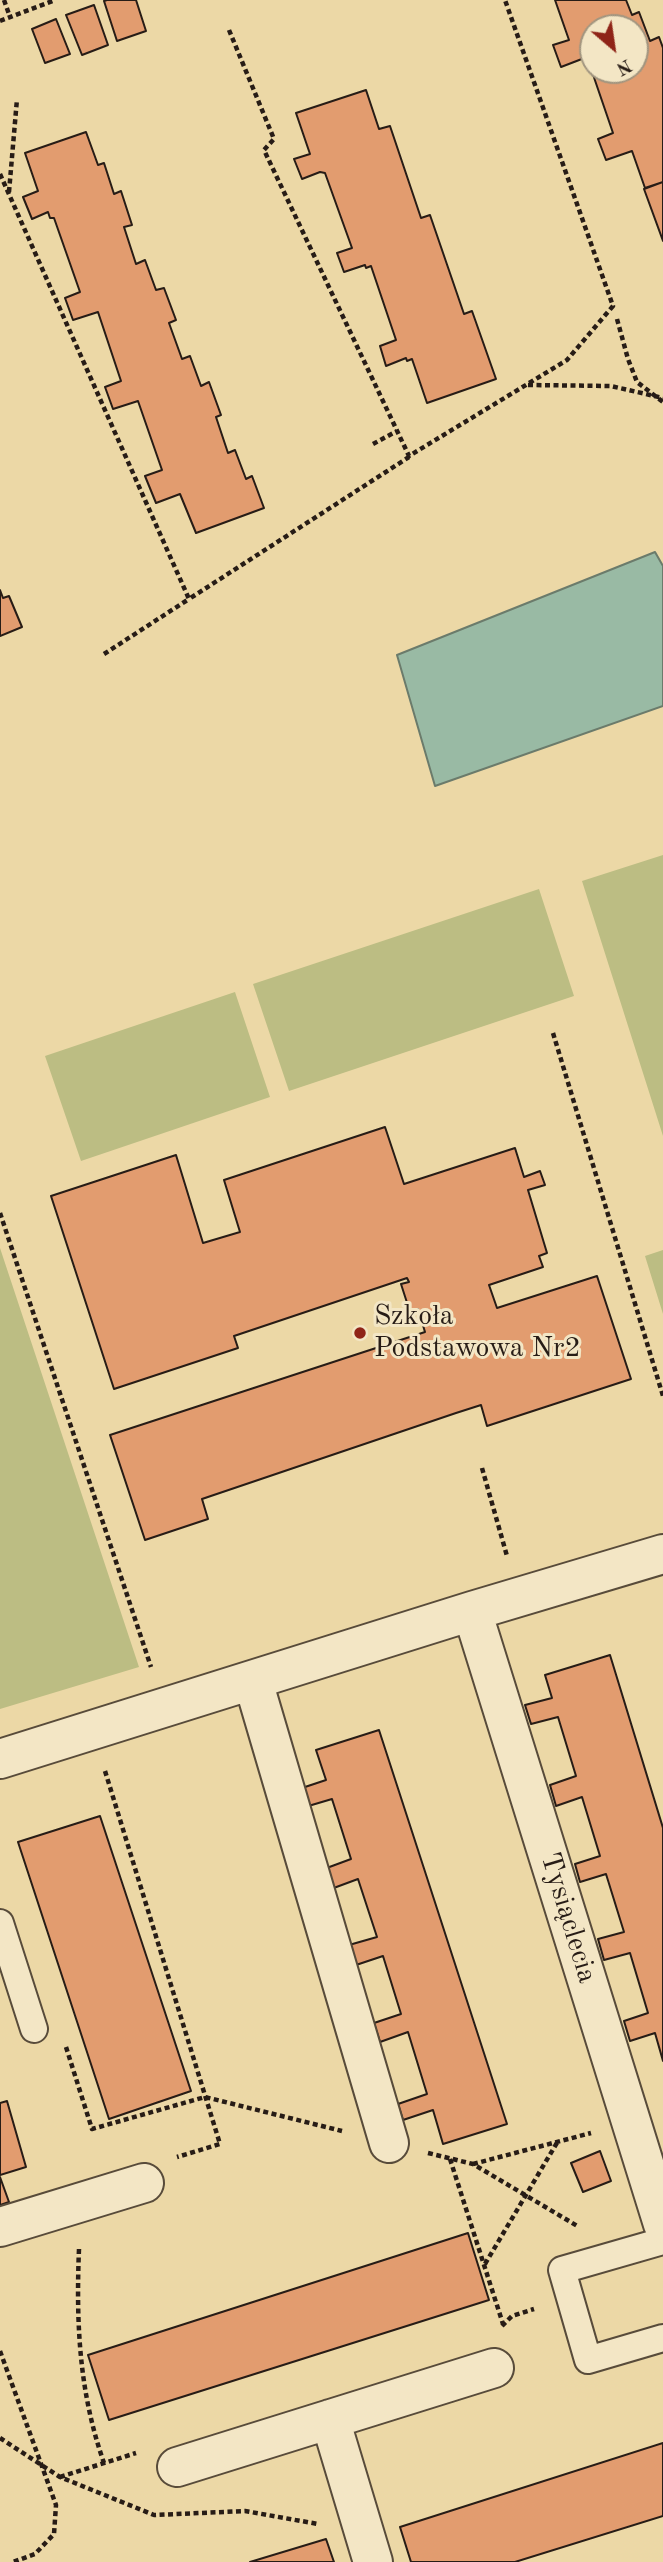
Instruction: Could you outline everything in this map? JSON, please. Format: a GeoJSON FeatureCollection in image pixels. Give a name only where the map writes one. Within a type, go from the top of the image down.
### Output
{"type":"FeatureCollection","features":[{"type":"Feature","properties":{"kind":"street"},"geometry":{"type":"LineString","coordinates":[[0,1759],[663,1554]]}},
{"type":"Feature","properties":{"kind":"street","name":"Tysiąclecia"},"geometry":{"type":"LineString","coordinates":[[472,1611],[663,2224]]}},
{"type":"Feature","properties":{"kind":"street"},"geometry":{"type":"LineString","coordinates":[[253,1681],[389,2143]]}},
{"type":"Feature","properties":{"kind":"street"},"geometry":{"type":"LineString","coordinates":[[0,2227],[144,2183]]}},
{"type":"Feature","properties":{"kind":"street"},"geometry":{"type":"LineString","coordinates":[[177,2467],[494,2368]]}},
{"type":"Feature","properties":{"kind":"street"},"geometry":{"type":"LineString","coordinates":[[330,2419],[373,2562]]}},
{"type":"Feature","properties":{"kind":"lane"},"geometry":{"type":"LineString","coordinates":[[0,1923],[34,2029]]}},
{"type":"Feature","properties":{"kind":"lane"},"geometry":{"type":"LineString","coordinates":[[663,2241],[562,2270],[588,2360],[663,2338]]}},
{"type":"Feature","properties":{"kind":"path"},"geometry":{"type":"LineString","coordinates":[[4,0],[10,17]]}},
{"type":"Feature","properties":{"kind":"path"},"geometry":{"type":"LineString","coordinates":[[0,21],[55,0]]}},
{"type":"Feature","properties":{"kind":"path"},"geometry":{"type":"LineString","coordinates":[[104,654],[409,456],[566,360],[613,306],[505,0]]}},
{"type":"Feature","properties":{"kind":"path"},"geometry":{"type":"LineString","coordinates":[[229,30],[274,139],[264,150],[409,456]]}},
{"type":"Feature","properties":{"kind":"path"},"geometry":{"type":"LineString","coordinates":[[9,194],[17,99]]}},
{"type":"Feature","properties":{"kind":"path"},"geometry":{"type":"LineString","coordinates":[[0,174],[189,599]]}},
{"type":"Feature","properties":{"kind":"path"},"geometry":{"type":"LineString","coordinates":[[617,319],[637,382],[654,396]]}},
{"type":"Feature","properties":{"kind":"path"},"geometry":{"type":"LineString","coordinates":[[527,385],[611,386],[663,400]]}},
{"type":"Feature","properties":{"kind":"path"},"geometry":{"type":"LineString","coordinates":[[373,444],[397,431]]}},
{"type":"Feature","properties":{"kind":"path"},"geometry":{"type":"LineString","coordinates":[[553,1034],[660,1375],[663,1396]]}},
{"type":"Feature","properties":{"kind":"path"},"geometry":{"type":"LineString","coordinates":[[0,1213],[153,1674]]}},
{"type":"Feature","properties":{"kind":"path"},"geometry":{"type":"LineString","coordinates":[[482,1468],[522,1596]]}},
{"type":"Feature","properties":{"kind":"path"},"geometry":{"type":"LineString","coordinates":[[93,1731],[220,2144],[140,2168],[144,2183]]}},
{"type":"Feature","properties":{"kind":"path"},"geometry":{"type":"LineString","coordinates":[[63,2036],[92,2129],[205,2096],[473,2164],[580,2227],[591,2262]]}},
{"type":"Feature","properties":{"kind":"path"},"geometry":{"type":"LineString","coordinates":[[473,2164],[632,2123]]}},
{"type":"Feature","properties":{"kind":"path"},"geometry":{"type":"LineString","coordinates":[[485,2265],[558,2141]]}},
{"type":"Feature","properties":{"kind":"path"},"geometry":{"type":"LineString","coordinates":[[450,2158],[504,2324]]}},
{"type":"Feature","properties":{"kind":"path"},"geometry":{"type":"LineString","coordinates":[[80,2203],[77,2303],[81,2375],[94,2435],[104,2463]]}},
{"type":"Feature","properties":{"kind":"path"},"geometry":{"type":"LineString","coordinates":[[0,2351],[56,2505],[54,2534],[35,2554],[13,2562]]}},
{"type":"Feature","properties":{"kind":"green space"},"geometry":{"type":"Polygon","coordinates":[[[663,855],[663,1136],[582,881],[663,855]]]}},
{"type":"Feature","properties":{"kind":"green space"},"geometry":{"type":"Polygon","coordinates":[[[539,889],[574,996],[289,1091],[253,984],[539,889]]]}},
{"type":"Feature","properties":{"kind":"green space"},"geometry":{"type":"Polygon","coordinates":[[[235,992],[270,1097],[81,1161],[45,1056],[235,992]]]}},
{"type":"Feature","properties":{"kind":"green space"},"geometry":{"type":"Polygon","coordinates":[[[0,1248],[139,1667],[0,1709],[0,1248]]]}},
{"type":"Feature","properties":{"kind":"green space"},"geometry":{"type":"Polygon","coordinates":[[[663,1250],[663,1314],[645,1256],[663,1250]]]}},
{"type":"Feature","properties":{"kind":"shaded area"},"geometry":{"type":"Polygon","coordinates":[[[655,552],[663,566],[663,706],[435,786],[397,655],[655,552]]]}},
{"type":"Feature","properties":{"kind":"building"},"geometry":{"type":"Polygon","coordinates":[[[136,0],[146,31],[117,41],[104,1],[136,0]]]}},
{"type":"Feature","properties":{"kind":"building"},"geometry":{"type":"Polygon","coordinates":[[[555,0],[626,0],[632,14],[579,14],[579,60],[561,67],[553,45],[569,40],[555,0]]]}},
{"type":"Feature","properties":{"kind":"building"},"geometry":{"type":"Polygon","coordinates":[[[94,5],[108,45],[82,55],[66,15],[94,5]]]}},
{"type":"Feature","properties":{"kind":"building"},"geometry":{"type":"Polygon","coordinates":[[[56,19],[70,54],[45,63],[32,29],[56,19]]]}},
{"type":"Feature","properties":{"kind":"building"},"geometry":{"type":"Polygon","coordinates":[[[659,37],[663,48],[663,182],[645,188],[632,151],[606,160],[598,139],[613,133],[596,84],[649,84],[649,38],[650,41],[659,37]]]}},
{"type":"Feature","properties":{"kind":"building"},"geometry":{"type":"Polygon","coordinates":[[[366,90],[379,129],[390,126],[421,218],[430,215],[464,314],[472,311],[496,379],[427,403],[412,359],[407,361],[406,358],[386,366],[380,346],[396,340],[371,266],[366,268],[365,265],[344,272],[337,253],[352,248],[325,173],[320,172],[302,179],[294,159],[310,154],[296,113],[366,90]]]}},
{"type":"Feature","properties":{"kind":"building"},"geometry":{"type":"Polygon","coordinates":[[[86,132],[98,165],[104,163],[114,194],[121,191],[132,225],[124,227],[136,264],[145,260],[156,290],[164,288],[176,320],[169,323],[182,359],[190,356],[201,386],[209,382],[221,415],[216,417],[228,453],[235,450],[246,479],[252,476],[264,508],[196,533],[180,494],[156,503],[145,476],[162,470],[138,401],[113,409],[105,387],[121,381],[98,312],[73,320],[65,298],[80,292],[54,218],[50,218],[48,212],[32,219],[23,197],[38,191],[25,153],[86,132]]]}},
{"type":"Feature","properties":{"kind":"building"},"geometry":{"type":"Polygon","coordinates":[[[663,182],[663,241],[644,189],[663,182]]]}},
{"type":"Feature","properties":{"kind":"building"},"geometry":{"type":"Polygon","coordinates":[[[0,590],[3,598],[9,596],[22,627],[0,636],[0,590]]]}},
{"type":"Feature","properties":{"kind":"building"},"geometry":{"type":"Polygon","coordinates":[[[385,1127],[404,1184],[515,1148],[524,1177],[540,1171],[545,1185],[528,1190],[547,1253],[539,1256],[543,1267],[489,1285],[497,1308],[597,1276],[631,1379],[487,1426],[481,1405],[456,1413],[202,1499],[208,1519],[145,1540],[110,1435],[425,1332],[418,1309],[410,1312],[401,1284],[409,1282],[407,1278],[234,1336],[238,1348],[114,1389],[51,1196],[176,1155],[203,1243],[240,1232],[224,1180],[385,1127]]]}},
{"type":"Feature","properties":{"kind":"building"},"geometry":{"type":"Polygon","coordinates":[[[610,1655],[663,1828],[663,2061],[655,2033],[630,2041],[624,2021],[648,2013],[630,1953],[604,1960],[598,1939],[624,1932],[606,1874],[580,1882],[575,1864],[600,1856],[582,1797],[556,1806],[550,1785],[576,1776],[558,1717],[531,1724],[525,1705],[552,1698],[545,1675],[610,1655]]]}},
{"type":"Feature","properties":{"kind":"building"},"geometry":{"type":"Polygon","coordinates":[[[379,1730],[507,2124],[443,2144],[433,2110],[403,2120],[398,2104],[427,2094],[408,2032],[380,2042],[374,2023],[401,2014],[383,1956],[356,1965],[349,1945],[377,1937],[358,1879],[331,1889],[324,1869],[351,1859],[332,1799],[305,1807],[299,1789],[326,1780],[316,1750],[379,1730]]]}},
{"type":"Feature","properties":{"kind":"building"},"geometry":{"type":"Polygon","coordinates":[[[100,1816],[191,2091],[109,2119],[18,1842],[100,1816]]]}},
{"type":"Feature","properties":{"kind":"building"},"geometry":{"type":"Polygon","coordinates":[[[7,2101],[26,2167],[0,2175],[0,2103],[7,2101]]]}},
{"type":"Feature","properties":{"kind":"building"},"geometry":{"type":"Polygon","coordinates":[[[600,2151],[611,2181],[583,2192],[571,2163],[600,2151]]]}},
{"type":"Feature","properties":{"kind":"building"},"geometry":{"type":"Polygon","coordinates":[[[0,2177],[9,2202],[0,2205],[0,2177]]]}},
{"type":"Feature","properties":{"kind":"building"},"geometry":{"type":"Polygon","coordinates":[[[468,2233],[489,2300],[109,2420],[88,2355],[468,2233]]]}},
{"type":"Feature","properties":{"kind":"building"},"geometry":{"type":"Polygon","coordinates":[[[663,2443],[663,2516],[515,2562],[411,2562],[400,2527],[663,2443]]]}},
{"type":"Feature","properties":{"kind":"building"},"geometry":{"type":"Polygon","coordinates":[[[326,2539],[334,2562],[250,2562],[326,2539]]]}},
{"type":"Feature","properties":{"kind":"place","name":"Szkoła Podstawowa Nr2"},"geometry":{"type":"Point","coordinates":[360,1333]}}]}
